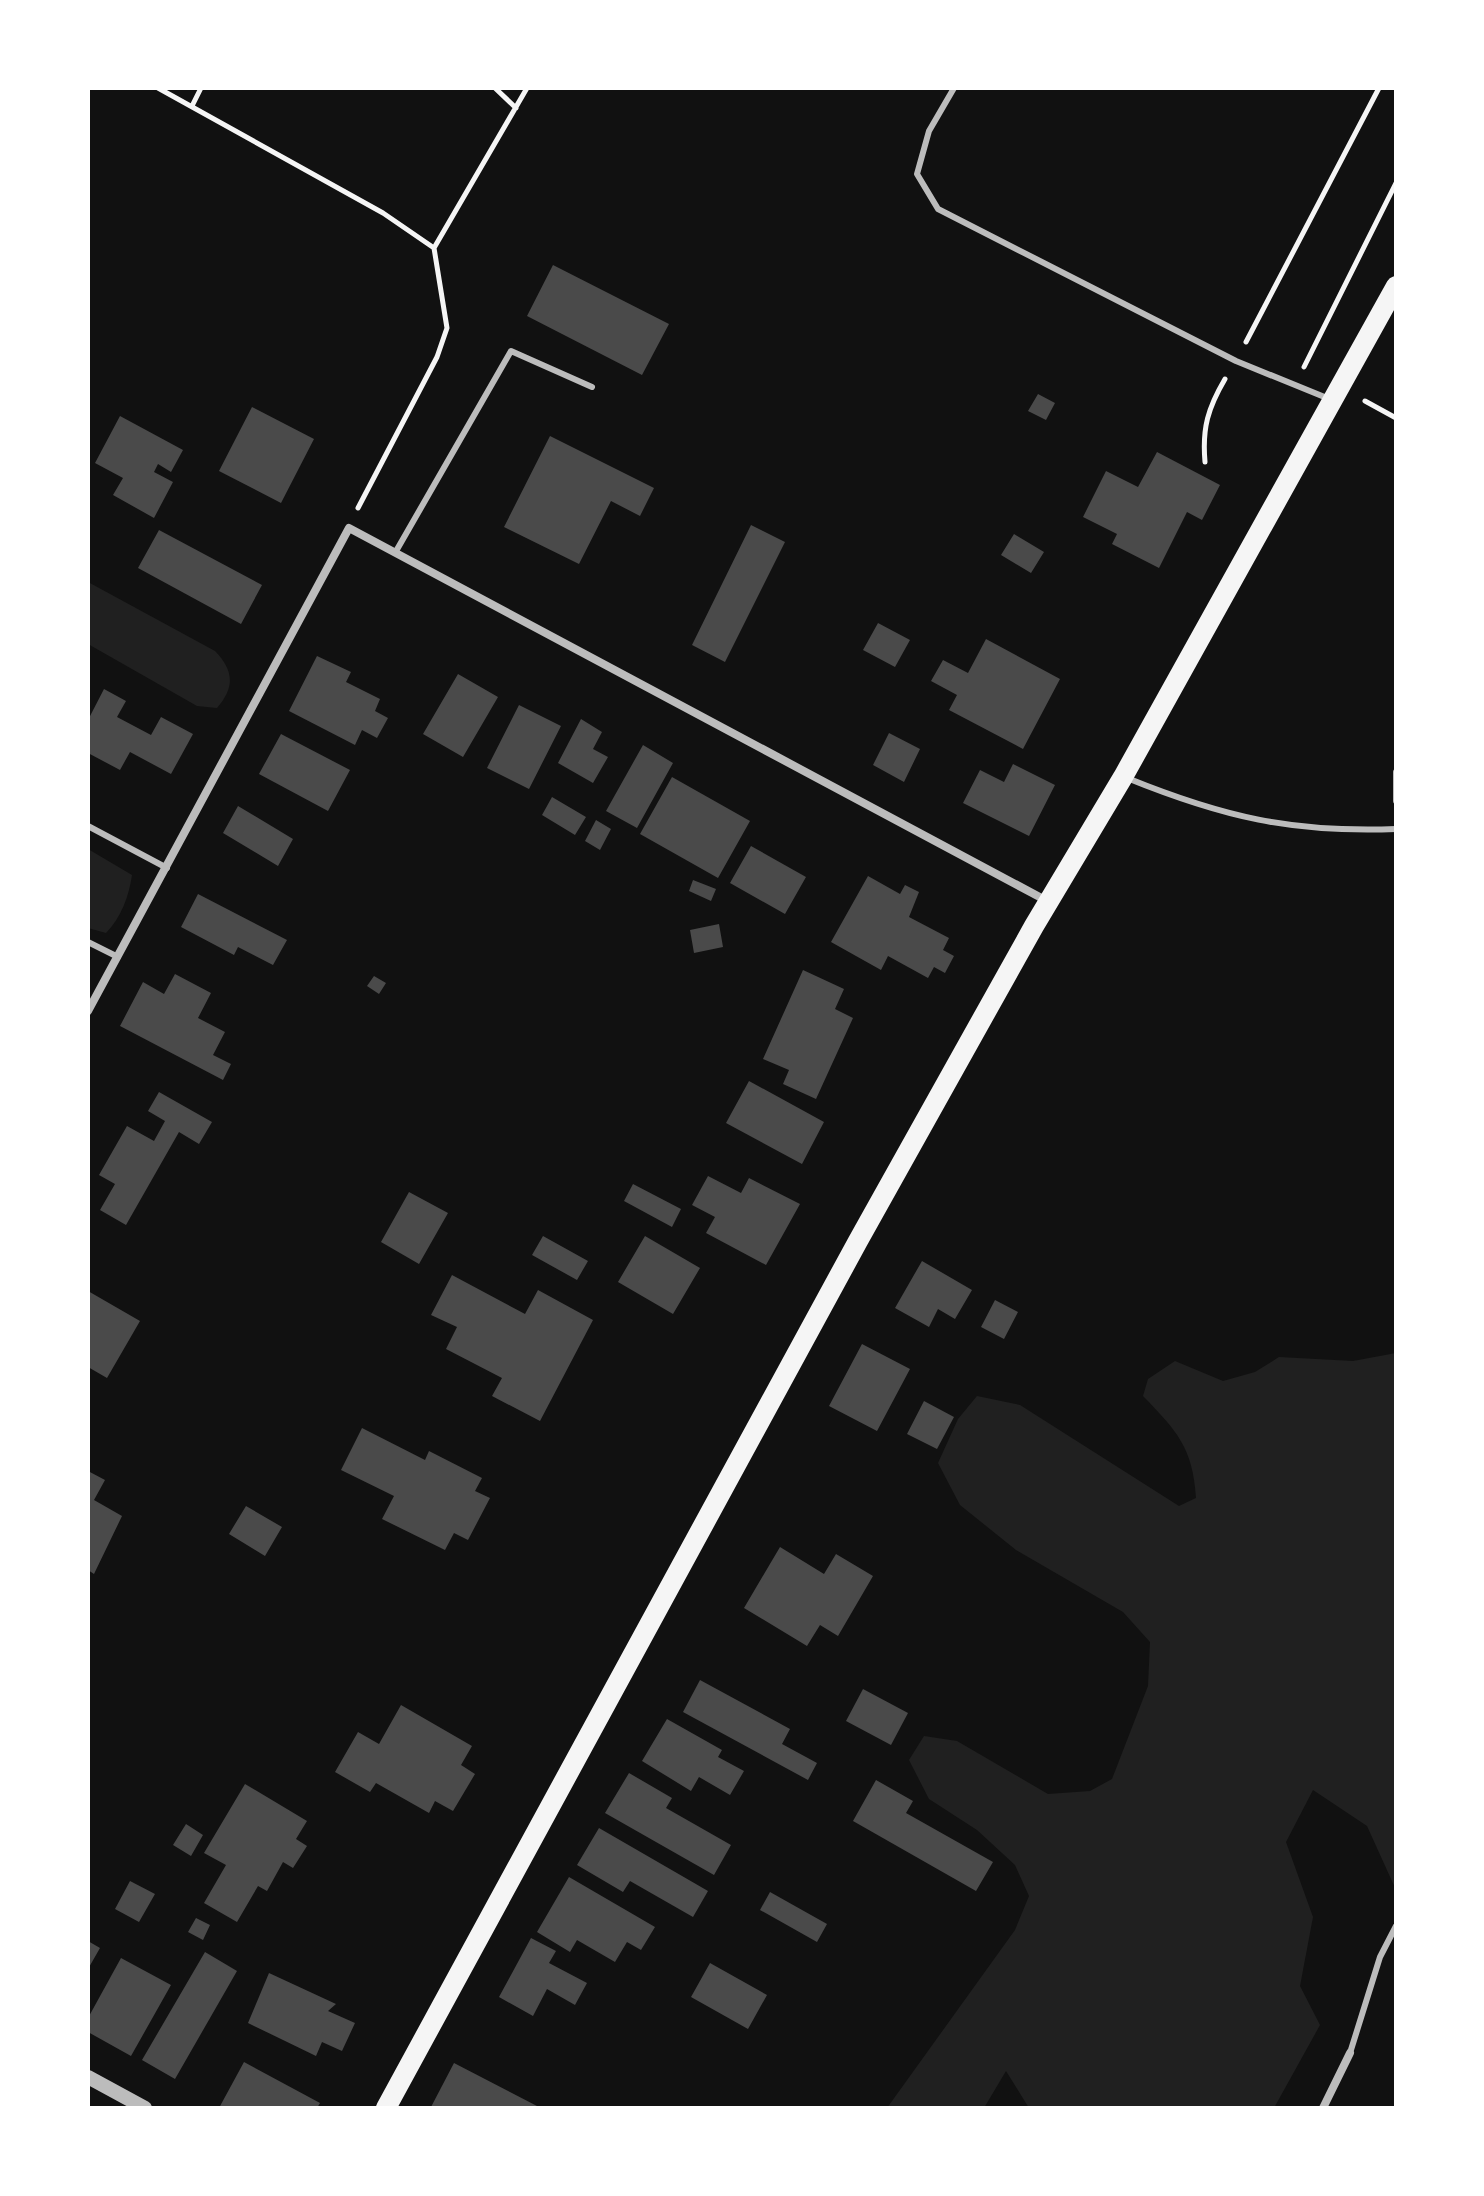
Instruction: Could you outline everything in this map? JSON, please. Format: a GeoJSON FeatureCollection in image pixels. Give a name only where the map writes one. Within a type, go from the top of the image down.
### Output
{"type":"FeatureCollection","features":[{"type":"Feature","properties":{"kind":"main road"},"geometry":{"type":"LineString","coordinates":[[386,2108],[858,1241],[1123,777],[1396,286]]}},
{"type":"Feature","properties":{"kind":"street"},"geometry":{"type":"LineString","coordinates":[[88,1011],[349,528],[1049,902]]}},
{"type":"Feature","properties":{"kind":"street"},"geometry":{"type":"LineString","coordinates":[[1323,2108],[1350,2053]]}},
{"type":"Feature","properties":{"kind":"street"},"geometry":{"type":"LineString","coordinates":[[88,2077],[145,2108]]}},
{"type":"Feature","properties":{"kind":"lane"},"geometry":{"type":"LineString","coordinates":[[954,88],[929,131],[917,174],[938,209],[1236,361],[1334,401]]}},
{"type":"Feature","properties":{"kind":"lane"},"geometry":{"type":"LineString","coordinates":[[395,553],[511,351],[592,387]]}},
{"type":"Feature","properties":{"kind":"lane"},"geometry":{"type":"LineString","coordinates":[[1396,772],[1396,801]]}},
{"type":"Feature","properties":{"kind":"lane"},"geometry":{"type":"LineString","coordinates":[[1123,777],[1209,810],[1269,823],[1335,830],[1396,829]]}},
{"type":"Feature","properties":{"kind":"lane"},"geometry":{"type":"LineString","coordinates":[[88,826],[167,868]]}},
{"type":"Feature","properties":{"kind":"lane"},"geometry":{"type":"LineString","coordinates":[[88,942],[118,957]]}},
{"type":"Feature","properties":{"kind":"lane"},"geometry":{"type":"LineString","coordinates":[[1350,2053],[1380,1957],[1396,1926]]}},
{"type":"Feature","properties":{"kind":"path"},"geometry":{"type":"LineString","coordinates":[[158,88],[383,213],[434,248]]}},
{"type":"Feature","properties":{"kind":"path"},"geometry":{"type":"LineString","coordinates":[[192,106],[201,88]]}},
{"type":"Feature","properties":{"kind":"path"},"geometry":{"type":"LineString","coordinates":[[495,88],[516,108]]}},
{"type":"Feature","properties":{"kind":"path"},"geometry":{"type":"LineString","coordinates":[[349,528],[437,357],[447,328],[434,248],[527,88]]}},
{"type":"Feature","properties":{"kind":"path"},"geometry":{"type":"LineString","coordinates":[[1205,462],[1202,432],[1206,416],[1379,88]]}},
{"type":"Feature","properties":{"kind":"path"},"geometry":{"type":"LineString","coordinates":[[1295,386],[1396,183]]}},
{"type":"Feature","properties":{"kind":"path"},"geometry":{"type":"LineString","coordinates":[[1364,401],[1396,418]]}},
{"type":"Feature","properties":{"kind":"shaded area"},"geometry":{"type":"Polygon","coordinates":[[[88,582],[215,651],[226,665],[230,679],[227,693],[217,708],[197,706],[88,644],[88,582]]]}},
{"type":"Feature","properties":{"kind":"shaded area"},"geometry":{"type":"Polygon","coordinates":[[[88,849],[132,875],[124,906],[106,933],[88,928],[88,849]]]}},
{"type":"Feature","properties":{"kind":"shaded area"},"geometry":{"type":"Polygon","coordinates":[[[1396,1353],[1396,1890],[1367,1826],[1313,1790],[1286,1842],[1313,1917],[1300,1986],[1320,2025],[1274,2108],[1029,2108],[1006,2071],[984,2108],[887,2108],[1015,1930],[1029,1896],[1015,1865],[977,1830],[929,1799],[909,1760],[924,1736],[957,1741],[1048,1794],[1090,1791],[1112,1779],[1148,1686],[1150,1642],[1123,1612],[1016,1550],[960,1505],[938,1463],[958,1419],[977,1396],[1020,1405],[1179,1506],[1196,1498],[1191,1466],[1174,1430],[1143,1396],[1148,1379],[1175,1361],[1223,1381],[1255,1372],[1279,1357],[1353,1361],[1396,1353]]]}},
{"type":"Feature","properties":{"kind":"building"},"geometry":{"type":"Polygon","coordinates":[[[553,265],[669,324],[642,375],[527,316],[553,265]]]}},
{"type":"Feature","properties":{"kind":"building"},"geometry":{"type":"Polygon","coordinates":[[[1038,394],[1055,403],[1046,420],[1028,411],[1038,394]]]}},
{"type":"Feature","properties":{"kind":"building"},"geometry":{"type":"Polygon","coordinates":[[[252,407],[314,439],[281,503],[219,471],[252,407]]]}},
{"type":"Feature","properties":{"kind":"building"},"geometry":{"type":"Polygon","coordinates":[[[120,416],[183,450],[171,472],[158,464],[154,472],[173,482],[154,518],[113,495],[123,478],[95,463],[120,416]]]}},
{"type":"Feature","properties":{"kind":"building"},"geometry":{"type":"Polygon","coordinates":[[[550,436],[654,488],[640,516],[611,501],[579,564],[504,527],[550,436]]]}},
{"type":"Feature","properties":{"kind":"building"},"geometry":{"type":"Polygon","coordinates":[[[1157,452],[1220,485],[1202,520],[1187,512],[1159,568],[1112,544],[1117,534],[1083,517],[1106,471],[1138,487],[1157,452]]]}},
{"type":"Feature","properties":{"kind":"building"},"geometry":{"type":"Polygon","coordinates":[[[751,525],[785,542],[725,662],[692,645],[751,525]]]}},
{"type":"Feature","properties":{"kind":"building"},"geometry":{"type":"Polygon","coordinates":[[[159,530],[262,585],[241,624],[138,568],[159,530]]]}},
{"type":"Feature","properties":{"kind":"building"},"geometry":{"type":"Polygon","coordinates":[[[1014,534],[1044,552],[1031,573],[1001,555],[1014,534]]]}},
{"type":"Feature","properties":{"kind":"building"},"geometry":{"type":"Polygon","coordinates":[[[878,623],[910,640],[895,667],[863,650],[878,623]]]}},
{"type":"Feature","properties":{"kind":"building"},"geometry":{"type":"Polygon","coordinates":[[[986,639],[1060,679],[1023,749],[949,710],[957,695],[931,681],[943,660],[968,673],[986,639]]]}},
{"type":"Feature","properties":{"kind":"building"},"geometry":{"type":"Polygon","coordinates":[[[317,656],[351,672],[346,682],[380,699],[375,711],[388,718],[377,738],[362,730],[355,745],[289,711],[317,656]]]}},
{"type":"Feature","properties":{"kind":"building"},"geometry":{"type":"Polygon","coordinates":[[[458,674],[498,697],[463,757],[423,734],[458,674]]]}},
{"type":"Feature","properties":{"kind":"building"},"geometry":{"type":"Polygon","coordinates":[[[104,689],[126,701],[117,717],[151,735],[161,717],[193,734],[171,774],[130,752],[120,770],[88,753],[88,720],[104,689]]]}},
{"type":"Feature","properties":{"kind":"building"},"geometry":{"type":"Polygon","coordinates":[[[519,705],[561,726],[529,789],[487,768],[519,705]]]}},
{"type":"Feature","properties":{"kind":"building"},"geometry":{"type":"Polygon","coordinates":[[[581,719],[602,732],[593,749],[608,757],[593,783],[558,763],[581,719]]]}},
{"type":"Feature","properties":{"kind":"building"},"geometry":{"type":"Polygon","coordinates":[[[889,733],[920,749],[904,782],[873,765],[889,733]]]}},
{"type":"Feature","properties":{"kind":"building"},"geometry":{"type":"Polygon","coordinates":[[[281,734],[350,770],[328,811],[259,774],[281,734]]]}},
{"type":"Feature","properties":{"kind":"building"},"geometry":{"type":"Polygon","coordinates":[[[643,745],[673,763],[637,828],[606,811],[643,745]]]}},
{"type":"Feature","properties":{"kind":"building"},"geometry":{"type":"Polygon","coordinates":[[[1013,764],[1055,785],[1029,836],[963,803],[980,770],[1004,782],[1013,764]]]}},
{"type":"Feature","properties":{"kind":"building"},"geometry":{"type":"Polygon","coordinates":[[[672,777],[750,821],[718,878],[640,834],[672,777]]]}},
{"type":"Feature","properties":{"kind":"building"},"geometry":{"type":"Polygon","coordinates":[[[552,797],[586,817],[575,835],[542,815],[552,797]]]}},
{"type":"Feature","properties":{"kind":"building"},"geometry":{"type":"Polygon","coordinates":[[[238,806],[293,839],[278,866],[223,833],[238,806]]]}},
{"type":"Feature","properties":{"kind":"building"},"geometry":{"type":"Polygon","coordinates":[[[596,820],[611,829],[600,850],[585,841],[596,820]]]}},
{"type":"Feature","properties":{"kind":"building"},"geometry":{"type":"Polygon","coordinates":[[[751,846],[806,877],[785,914],[730,883],[751,846]]]}},
{"type":"Feature","properties":{"kind":"building"},"geometry":{"type":"Polygon","coordinates":[[[868,876],[900,894],[905,885],[919,892],[909,917],[949,938],[943,950],[954,956],[945,973],[934,967],[928,978],[888,956],[881,970],[831,942],[868,876]]]}},
{"type":"Feature","properties":{"kind":"building"},"geometry":{"type":"Polygon","coordinates":[[[693,880],[716,889],[711,901],[689,891],[693,880]]]}},
{"type":"Feature","properties":{"kind":"building"},"geometry":{"type":"Polygon","coordinates":[[[198,894],[287,940],[273,965],[238,947],[234,955],[181,927],[198,894]]]}},
{"type":"Feature","properties":{"kind":"building"},"geometry":{"type":"Polygon","coordinates":[[[719,924],[723,947],[694,953],[690,930],[719,924]]]}},
{"type":"Feature","properties":{"kind":"building"},"geometry":{"type":"Polygon","coordinates":[[[803,970],[844,989],[835,1009],[853,1018],[816,1099],[783,1084],[789,1070],[763,1059],[803,970]]]}},
{"type":"Feature","properties":{"kind":"building"},"geometry":{"type":"Polygon","coordinates":[[[175,974],[211,993],[198,1018],[225,1032],[213,1055],[231,1064],[223,1080],[120,1026],[143,982],[164,994],[175,974]]]}},
{"type":"Feature","properties":{"kind":"building"},"geometry":{"type":"Polygon","coordinates":[[[374,976],[386,983],[379,994],[367,986],[374,976]]]}},
{"type":"Feature","properties":{"kind":"building"},"geometry":{"type":"Polygon","coordinates":[[[749,1081],[824,1122],[802,1164],[726,1123],[749,1081]]]}},
{"type":"Feature","properties":{"kind":"building"},"geometry":{"type":"Polygon","coordinates":[[[159,1092],[212,1122],[199,1144],[179,1132],[126,1225],[100,1210],[115,1184],[99,1175],[127,1126],[154,1141],[165,1121],[148,1111],[159,1092]]]}},
{"type":"Feature","properties":{"kind":"building"},"geometry":{"type":"Polygon","coordinates":[[[708,1176],[741,1193],[749,1178],[800,1204],[766,1265],[706,1233],[715,1217],[692,1205],[708,1176]]]}},
{"type":"Feature","properties":{"kind":"building"},"geometry":{"type":"Polygon","coordinates":[[[633,1184],[681,1209],[672,1227],[624,1201],[633,1184]]]}},
{"type":"Feature","properties":{"kind":"building"},"geometry":{"type":"Polygon","coordinates":[[[409,1192],[448,1213],[419,1264],[381,1242],[409,1192]]]}},
{"type":"Feature","properties":{"kind":"building"},"geometry":{"type":"Polygon","coordinates":[[[543,1236],[588,1261],[577,1280],[532,1255],[543,1236]]]}},
{"type":"Feature","properties":{"kind":"building"},"geometry":{"type":"Polygon","coordinates":[[[645,1236],[700,1268],[673,1314],[618,1282],[645,1236]]]}},
{"type":"Feature","properties":{"kind":"building"},"geometry":{"type":"Polygon","coordinates":[[[922,1261],[972,1290],[955,1319],[938,1309],[929,1327],[895,1308],[922,1261]]]}},
{"type":"Feature","properties":{"kind":"building"},"geometry":{"type":"Polygon","coordinates":[[[452,1275],[525,1314],[538,1290],[593,1320],[540,1421],[492,1396],[502,1378],[446,1349],[457,1327],[431,1315],[452,1275]]]}},
{"type":"Feature","properties":{"kind":"building"},"geometry":{"type":"Polygon","coordinates":[[[88,1291],[140,1321],[107,1378],[88,1367],[88,1291]]]}},
{"type":"Feature","properties":{"kind":"building"},"geometry":{"type":"Polygon","coordinates":[[[995,1300],[1018,1312],[1004,1339],[981,1327],[995,1300]]]}},
{"type":"Feature","properties":{"kind":"building"},"geometry":{"type":"Polygon","coordinates":[[[862,1344],[910,1369],[877,1431],[829,1406],[862,1344]]]}},
{"type":"Feature","properties":{"kind":"building"},"geometry":{"type":"Polygon","coordinates":[[[924,1401],[954,1417],[937,1449],[907,1434],[924,1401]]]}},
{"type":"Feature","properties":{"kind":"building"},"geometry":{"type":"Polygon","coordinates":[[[362,1428],[425,1460],[429,1451],[482,1478],[475,1491],[490,1498],[468,1540],[454,1533],[445,1550],[382,1519],[394,1496],[341,1470],[362,1428]]]}},
{"type":"Feature","properties":{"kind":"building"},"geometry":{"type":"Polygon","coordinates":[[[88,1471],[105,1480],[94,1500],[122,1516],[94,1574],[88,1570],[88,1471]]]}},
{"type":"Feature","properties":{"kind":"building"},"geometry":{"type":"Polygon","coordinates":[[[246,1506],[282,1527],[265,1556],[229,1534],[246,1506]]]}},
{"type":"Feature","properties":{"kind":"building"},"geometry":{"type":"Polygon","coordinates":[[[780,1547],[824,1574],[836,1554],[873,1576],[838,1636],[820,1625],[807,1646],[744,1608],[780,1547]]]}},
{"type":"Feature","properties":{"kind":"building"},"geometry":{"type":"Polygon","coordinates":[[[700,1680],[790,1729],[782,1744],[817,1763],[808,1780],[683,1712],[700,1680]]]}},
{"type":"Feature","properties":{"kind":"building"},"geometry":{"type":"Polygon","coordinates":[[[863,1689],[908,1713],[891,1745],[846,1721],[863,1689]]]}},
{"type":"Feature","properties":{"kind":"building"},"geometry":{"type":"Polygon","coordinates":[[[401,1705],[472,1746],[461,1765],[475,1774],[453,1811],[435,1801],[429,1813],[376,1783],[370,1792],[335,1772],[358,1732],[379,1744],[401,1705]]]}},
{"type":"Feature","properties":{"kind":"building"},"geometry":{"type":"Polygon","coordinates":[[[667,1719],[722,1750],[718,1757],[744,1771],[730,1795],[699,1777],[691,1791],[642,1761],[667,1719]]]}},
{"type":"Feature","properties":{"kind":"building"},"geometry":{"type":"Polygon","coordinates":[[[629,1773],[672,1798],[666,1808],[731,1845],[714,1875],[605,1813],[629,1773]]]}},
{"type":"Feature","properties":{"kind":"building"},"geometry":{"type":"Polygon","coordinates":[[[876,1780],[913,1801],[906,1813],[993,1862],[976,1891],[853,1821],[876,1780]]]}},
{"type":"Feature","properties":{"kind":"building"},"geometry":{"type":"Polygon","coordinates":[[[245,1784],[307,1821],[296,1839],[307,1846],[293,1868],[283,1862],[267,1891],[258,1886],[237,1922],[204,1903],[226,1865],[204,1853],[245,1784]]]}},
{"type":"Feature","properties":{"kind":"building"},"geometry":{"type":"Polygon","coordinates":[[[186,1824],[203,1835],[191,1856],[173,1845],[186,1824]]]}},
{"type":"Feature","properties":{"kind":"building"},"geometry":{"type":"Polygon","coordinates":[[[599,1828],[708,1891],[693,1917],[630,1881],[623,1892],[577,1865],[599,1828]]]}},
{"type":"Feature","properties":{"kind":"building"},"geometry":{"type":"Polygon","coordinates":[[[569,1877],[655,1927],[641,1950],[627,1942],[615,1962],[577,1940],[570,1952],[537,1932],[569,1877]]]}},
{"type":"Feature","properties":{"kind":"building"},"geometry":{"type":"Polygon","coordinates":[[[130,1881],[155,1894],[139,1922],[115,1909],[130,1881]]]}},
{"type":"Feature","properties":{"kind":"building"},"geometry":{"type":"Polygon","coordinates":[[[770,1892],[827,1924],[817,1942],[760,1910],[770,1892]]]}},
{"type":"Feature","properties":{"kind":"building"},"geometry":{"type":"Polygon","coordinates":[[[196,1918],[210,1925],[203,1940],[188,1932],[196,1918]]]}},
{"type":"Feature","properties":{"kind":"building"},"geometry":{"type":"Polygon","coordinates":[[[531,1938],[556,1951],[549,1963],[587,1983],[575,2005],[547,1989],[533,2016],[499,1997],[531,1938]]]}},
{"type":"Feature","properties":{"kind":"building"},"geometry":{"type":"Polygon","coordinates":[[[88,1941],[100,1948],[88,1969],[88,1941]]]}},
{"type":"Feature","properties":{"kind":"building"},"geometry":{"type":"Polygon","coordinates":[[[205,1952],[237,1971],[175,2079],[142,2060],[205,1952]]]}},
{"type":"Feature","properties":{"kind":"building"},"geometry":{"type":"Polygon","coordinates":[[[121,1958],[171,1985],[131,2056],[88,2032],[88,2018],[121,1958]]]}},
{"type":"Feature","properties":{"kind":"building"},"geometry":{"type":"Polygon","coordinates":[[[710,1963],[767,1995],[748,2029],[691,1997],[710,1963]]]}},
{"type":"Feature","properties":{"kind":"building"},"geometry":{"type":"Polygon","coordinates":[[[269,1973],[336,2004],[328,2011],[355,2023],[342,2051],[322,2042],[316,2056],[248,2023],[269,1973]]]}},
{"type":"Feature","properties":{"kind":"building"},"geometry":{"type":"Polygon","coordinates":[[[244,2062],[320,2103],[317,2108],[219,2108],[244,2062]]]}},
{"type":"Feature","properties":{"kind":"building"},"geometry":{"type":"Polygon","coordinates":[[[454,2063],[537,2106],[431,2107],[454,2063]]]}}]}
